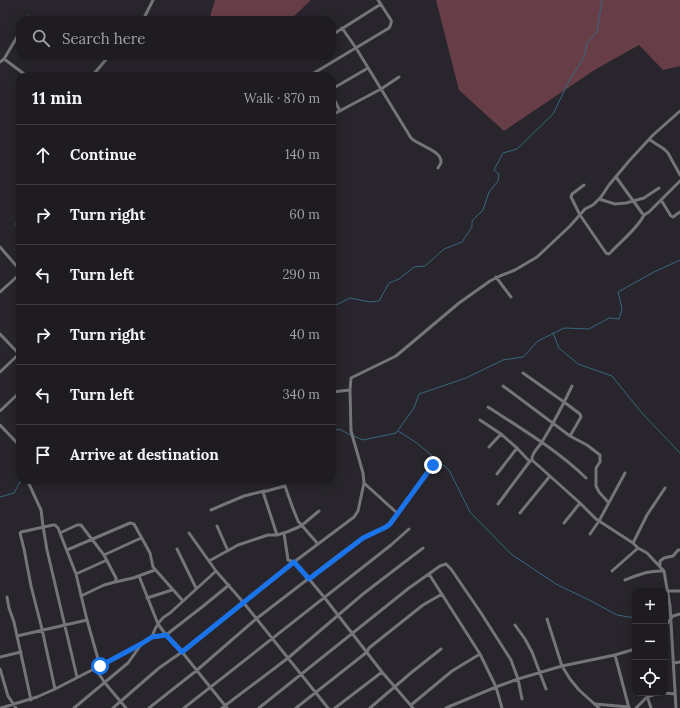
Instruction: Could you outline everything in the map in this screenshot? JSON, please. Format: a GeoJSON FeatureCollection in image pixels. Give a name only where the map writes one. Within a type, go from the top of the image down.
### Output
{"type":"FeatureCollection","features":[{"type":"Feature","properties":{"kind":"street"},"geometry":{"type":"LineString","coordinates":[[145,16],[153,0]]}},
{"type":"Feature","properties":{"kind":"street"},"geometry":{"type":"LineString","coordinates":[[319,71],[391,26],[391,20],[378,0]]}},
{"type":"Feature","properties":{"kind":"street"},"geometry":{"type":"LineString","coordinates":[[336,32],[382,4]]}},
{"type":"Feature","properties":{"kind":"street"},"geometry":{"type":"LineString","coordinates":[[342,28],[414,141],[435,152],[440,158],[441,162],[438,168]]}},
{"type":"Feature","properties":{"kind":"street"},"geometry":{"type":"LineString","coordinates":[[0,62],[16,38]]}},
{"type":"Feature","properties":{"kind":"street"},"geometry":{"type":"LineString","coordinates":[[4,58],[22,72]]}},
{"type":"Feature","properties":{"kind":"street"},"geometry":{"type":"LineString","coordinates":[[95,72],[106,60]]}},
{"type":"Feature","properties":{"kind":"street"},"geometry":{"type":"LineString","coordinates":[[336,87],[368,68]]}},
{"type":"Feature","properties":{"kind":"street"},"geometry":{"type":"LineString","coordinates":[[336,113],[381,89],[399,77]]}},
{"type":"Feature","properties":{"kind":"street"},"geometry":{"type":"LineString","coordinates":[[336,103],[340,111]]}},
{"type":"Feature","properties":{"kind":"street"},"geometry":{"type":"LineString","coordinates":[[113,708],[159,668],[182,652],[243,602],[354,517],[362,497],[364,483],[363,473],[352,431],[350,390],[351,380],[353,377],[396,356],[459,303],[490,281],[496,277],[516,270],[537,257],[570,226],[585,209],[599,199],[629,161],[653,135],[680,111]]}},
{"type":"Feature","properties":{"kind":"street"},"geometry":{"type":"LineString","coordinates":[[650,140],[664,148],[680,175]]}},
{"type":"Feature","properties":{"kind":"street"},"geometry":{"type":"LineString","coordinates":[[616,177],[644,215]]}},
{"type":"Feature","properties":{"kind":"street"},"geometry":{"type":"LineString","coordinates":[[584,185],[571,195],[571,197],[580,215],[606,253],[609,254],[637,226],[644,215],[649,212],[680,181]]}},
{"type":"Feature","properties":{"kind":"street"},"geometry":{"type":"LineString","coordinates":[[599,199],[616,204],[626,203],[644,198],[659,188]]}},
{"type":"Feature","properties":{"kind":"street"},"geometry":{"type":"LineString","coordinates":[[661,200],[671,216],[680,212]]}},
{"type":"Feature","properties":{"kind":"street"},"geometry":{"type":"LineString","coordinates":[[0,247],[16,265]]}},
{"type":"Feature","properties":{"kind":"street"},"geometry":{"type":"LineString","coordinates":[[0,291],[16,277]]}},
{"type":"Feature","properties":{"kind":"street"},"geometry":{"type":"LineString","coordinates":[[496,277],[511,297]]}},
{"type":"Feature","properties":{"kind":"street"},"geometry":{"type":"LineString","coordinates":[[0,334],[16,350]]}},
{"type":"Feature","properties":{"kind":"street"},"geometry":{"type":"LineString","coordinates":[[0,372],[16,358]]}},
{"type":"Feature","properties":{"kind":"street"},"geometry":{"type":"LineString","coordinates":[[523,373],[581,416],[570,436]]}},
{"type":"Feature","properties":{"kind":"street"},"geometry":{"type":"LineString","coordinates":[[503,386],[570,436],[600,454],[600,462],[596,468],[596,486],[608,502]]}},
{"type":"Feature","properties":{"kind":"street"},"geometry":{"type":"LineString","coordinates":[[498,504],[531,461],[531,457],[553,423],[572,386]]}},
{"type":"Feature","properties":{"kind":"street"},"geometry":{"type":"LineString","coordinates":[[336,392],[350,390]]}},
{"type":"Feature","properties":{"kind":"street"},"geometry":{"type":"LineString","coordinates":[[0,411],[16,396]]}},
{"type":"Feature","properties":{"kind":"street"},"geometry":{"type":"LineString","coordinates":[[488,407],[542,442],[574,466],[586,478]]}},
{"type":"Feature","properties":{"kind":"street"},"geometry":{"type":"LineString","coordinates":[[480,420],[501,434],[599,521],[647,553],[664,572],[666,588]]}},
{"type":"Feature","properties":{"kind":"street"},"geometry":{"type":"LineString","coordinates":[[0,425],[16,442]]}},
{"type":"Feature","properties":{"kind":"street"},"geometry":{"type":"LineString","coordinates":[[489,447],[501,434]]}},
{"type":"Feature","properties":{"kind":"street"},"geometry":{"type":"LineString","coordinates":[[497,474],[517,448]]}},
{"type":"Feature","properties":{"kind":"street"},"geometry":{"type":"LineString","coordinates":[[149,708],[196,671],[256,619],[363,538],[390,524],[433,465]]}},
{"type":"Feature","properties":{"kind":"street"},"geometry":{"type":"LineString","coordinates":[[590,534],[599,521],[625,473]]}},
{"type":"Feature","properties":{"kind":"street"},"geometry":{"type":"LineString","coordinates":[[520,513],[550,476]]}},
{"type":"Feature","properties":{"kind":"street"},"geometry":{"type":"LineString","coordinates":[[364,483],[397,513]]}},
{"type":"Feature","properties":{"kind":"street"},"geometry":{"type":"LineString","coordinates":[[29,484],[41,510],[64,625],[77,678]]}},
{"type":"Feature","properties":{"kind":"street"},"geometry":{"type":"LineString","coordinates":[[211,510],[244,496],[284,486],[298,521],[318,544]]}},
{"type":"Feature","properties":{"kind":"street"},"geometry":{"type":"LineString","coordinates":[[633,543],[646,516],[665,488]]}},
{"type":"Feature","properties":{"kind":"street"},"geometry":{"type":"LineString","coordinates":[[264,491],[263,493],[277,535]]}},
{"type":"Feature","properties":{"kind":"street"},"geometry":{"type":"LineString","coordinates":[[564,523],[580,503]]}},
{"type":"Feature","properties":{"kind":"street"},"geometry":{"type":"LineString","coordinates":[[209,561],[238,545],[284,533],[302,526],[319,511]]}},
{"type":"Feature","properties":{"kind":"street"},"geometry":{"type":"LineString","coordinates":[[67,550],[130,522],[134,524],[150,553],[153,567],[182,602]]}},
{"type":"Feature","properties":{"kind":"street"},"geometry":{"type":"LineString","coordinates":[[60,533],[79,524],[81,525],[104,555],[116,578],[115,582]]}},
{"type":"Feature","properties":{"kind":"street"},"geometry":{"type":"LineString","coordinates":[[55,689],[20,532],[43,526],[55,525],[60,533],[76,574],[100,666]]}},
{"type":"Feature","properties":{"kind":"street"},"geometry":{"type":"LineString","coordinates":[[217,526],[228,551]]}},
{"type":"Feature","properties":{"kind":"street"},"geometry":{"type":"LineString","coordinates":[[184,708],[391,545],[409,529]]}},
{"type":"Feature","properties":{"kind":"street"},"geometry":{"type":"LineString","coordinates":[[189,533],[216,571],[243,602],[328,708]]}},
{"type":"Feature","properties":{"kind":"street"},"geometry":{"type":"LineString","coordinates":[[284,533],[288,560],[294,562],[309,579],[382,672],[412,707],[452,672],[480,654]]}},
{"type":"Feature","properties":{"kind":"street"},"geometry":{"type":"LineString","coordinates":[[104,555],[141,538]]}},
{"type":"Feature","properties":{"kind":"street"},"geometry":{"type":"LineString","coordinates":[[139,576],[158,624],[225,707],[288,658],[363,594],[423,548]]}},
{"type":"Feature","properties":{"kind":"street"},"geometry":{"type":"LineString","coordinates":[[612,571],[638,548]]}},
{"type":"Feature","properties":{"kind":"street"},"geometry":{"type":"LineString","coordinates":[[177,549],[196,588]]}},
{"type":"Feature","properties":{"kind":"street"},"geometry":{"type":"LineString","coordinates":[[660,567],[660,561],[664,558],[673,556],[678,550],[680,550]]}},
{"type":"Feature","properties":{"kind":"street"},"geometry":{"type":"LineString","coordinates":[[76,574],[106,560]]}},
{"type":"Feature","properties":{"kind":"street"},"geometry":{"type":"LineString","coordinates":[[260,708],[409,588],[446,564],[449,566],[481,613],[511,660],[518,679],[522,699]]}},
{"type":"Feature","properties":{"kind":"street"},"geometry":{"type":"LineString","coordinates":[[81,596],[104,585],[133,578],[155,570]]}},
{"type":"Feature","properties":{"kind":"street"},"geometry":{"type":"LineString","coordinates":[[152,637],[158,624],[163,618],[216,571]]}},
{"type":"Feature","properties":{"kind":"street"},"geometry":{"type":"LineString","coordinates":[[625,580],[646,572],[664,572]]}},
{"type":"Feature","properties":{"kind":"street"},"geometry":{"type":"LineString","coordinates":[[429,574],[480,654],[496,687],[502,708]]}},
{"type":"Feature","properties":{"kind":"street"},"geometry":{"type":"LineString","coordinates":[[1,708],[31,700],[77,678],[152,637],[166,635],[228,585]]}},
{"type":"Feature","properties":{"kind":"street"},"geometry":{"type":"LineString","coordinates":[[147,598],[172,590]]}},
{"type":"Feature","properties":{"kind":"street"},"geometry":{"type":"LineString","coordinates":[[668,591],[680,591]]}},
{"type":"Feature","properties":{"kind":"street"},"geometry":{"type":"LineString","coordinates":[[296,708],[367,652],[369,648],[423,605],[442,594]]}},
{"type":"Feature","properties":{"kind":"street"},"geometry":{"type":"LineString","coordinates":[[7,597],[31,700]]}},
{"type":"Feature","properties":{"kind":"street"},"geometry":{"type":"LineString","coordinates":[[668,598],[671,618],[676,708]]}},
{"type":"Feature","properties":{"kind":"street"},"geometry":{"type":"LineString","coordinates":[[666,624],[673,616],[680,614]]}},
{"type":"Feature","properties":{"kind":"street"},"geometry":{"type":"LineString","coordinates":[[548,619],[562,666],[579,690],[599,708]]}},
{"type":"Feature","properties":{"kind":"street"},"geometry":{"type":"LineString","coordinates":[[17,636],[87,620]]}},
{"type":"Feature","properties":{"kind":"street"},"geometry":{"type":"LineString","coordinates":[[515,625],[532,652],[546,689]]}},
{"type":"Feature","properties":{"kind":"street"},"geometry":{"type":"LineString","coordinates":[[74,708],[128,663],[141,644]]}},
{"type":"Feature","properties":{"kind":"street"},"geometry":{"type":"LineString","coordinates":[[370,708],[412,672],[441,650]]}},
{"type":"Feature","properties":{"kind":"street"},"geometry":{"type":"LineString","coordinates":[[446,708],[518,679],[562,666],[632,650]]}},
{"type":"Feature","properties":{"kind":"street"},"geometry":{"type":"LineString","coordinates":[[0,657],[21,652]]}},
{"type":"Feature","properties":{"kind":"street"},"geometry":{"type":"LineString","coordinates":[[125,653],[130,660]]}},
{"type":"Feature","properties":{"kind":"street"},"geometry":{"type":"LineString","coordinates":[[595,704],[629,708],[615,655]]}},
{"type":"Feature","properties":{"kind":"street"},"geometry":{"type":"LineString","coordinates":[[674,663],[680,662]]}},
{"type":"Feature","properties":{"kind":"street"},"geometry":{"type":"LineString","coordinates":[[95,668],[105,683],[126,708]]}},
{"type":"Feature","properties":{"kind":"street"},"geometry":{"type":"LineString","coordinates":[[0,669],[1,680],[8,696],[16,708]]}},
{"type":"Feature","properties":{"kind":"street"},"geometry":{"type":"LineString","coordinates":[[335,708],[382,672]]}},
{"type":"Feature","properties":{"kind":"street"},"geometry":{"type":"LineString","coordinates":[[675,688],[680,687]]}},
{"type":"Feature","properties":{"kind":"street"},"geometry":{"type":"LineString","coordinates":[[668,693],[675,694]]}},
{"type":"Feature","properties":{"kind":"street"},"geometry":{"type":"LineString","coordinates":[[636,708],[650,696]]}},
{"type":"Feature","properties":{"kind":"street"},"geometry":{"type":"LineString","coordinates":[[647,697],[652,708]]}},
{"type":"Feature","properties":{"kind":"shaded area"},"geometry":{"type":"Polygon","coordinates":[[[215,0],[311,0],[294,16],[210,16],[215,0]]]}},
{"type":"Feature","properties":{"kind":"shaded area"},"geometry":{"type":"Polygon","coordinates":[[[436,0],[680,0],[680,66],[663,70],[639,45],[596,69],[504,131],[459,90],[436,0]]]}},
{"type":"Feature","properties":{"kind":"waterway"},"geometry":{"type":"LineString","coordinates":[[336,305],[350,298],[370,302],[379,301],[389,283],[399,279],[414,267],[425,266],[444,249],[462,242],[472,227],[472,221],[483,210],[489,192],[498,181],[499,174],[494,170],[503,153],[517,149],[553,114],[569,81],[584,57],[587,43],[597,32],[602,0]]}},
{"type":"Feature","properties":{"kind":"waterway"},"geometry":{"type":"LineString","coordinates":[[354,436],[363,440],[396,433],[414,408],[419,394],[466,378],[503,360],[523,357],[538,341],[564,328],[589,329],[609,318],[619,319],[622,309],[618,292],[654,272],[680,260]]}},
{"type":"Feature","properties":{"kind":"waterway"},"geometry":{"type":"LineString","coordinates":[[553,333],[559,348],[578,364],[612,376],[641,412],[680,453]]}},
{"type":"Feature","properties":{"kind":"waterway"},"geometry":{"type":"LineString","coordinates":[[336,430],[339,429],[351,435]]}},
{"type":"Feature","properties":{"kind":"waterway"},"geometry":{"type":"LineString","coordinates":[[398,431],[417,443],[449,470],[470,512],[511,554],[556,584],[617,615],[632,618]]}},
{"type":"Feature","properties":{"kind":"waterway"},"geometry":{"type":"LineString","coordinates":[[0,497],[14,493],[19,484]]}},
{"type":"Feature","properties":{"kind":"route"},"geometry":{"type":"LineString","coordinates":[[100,666],[152,637],[160,635],[166,635],[182,652],[294,562],[309,579],[363,538],[390,524],[433,465]]}}]}
